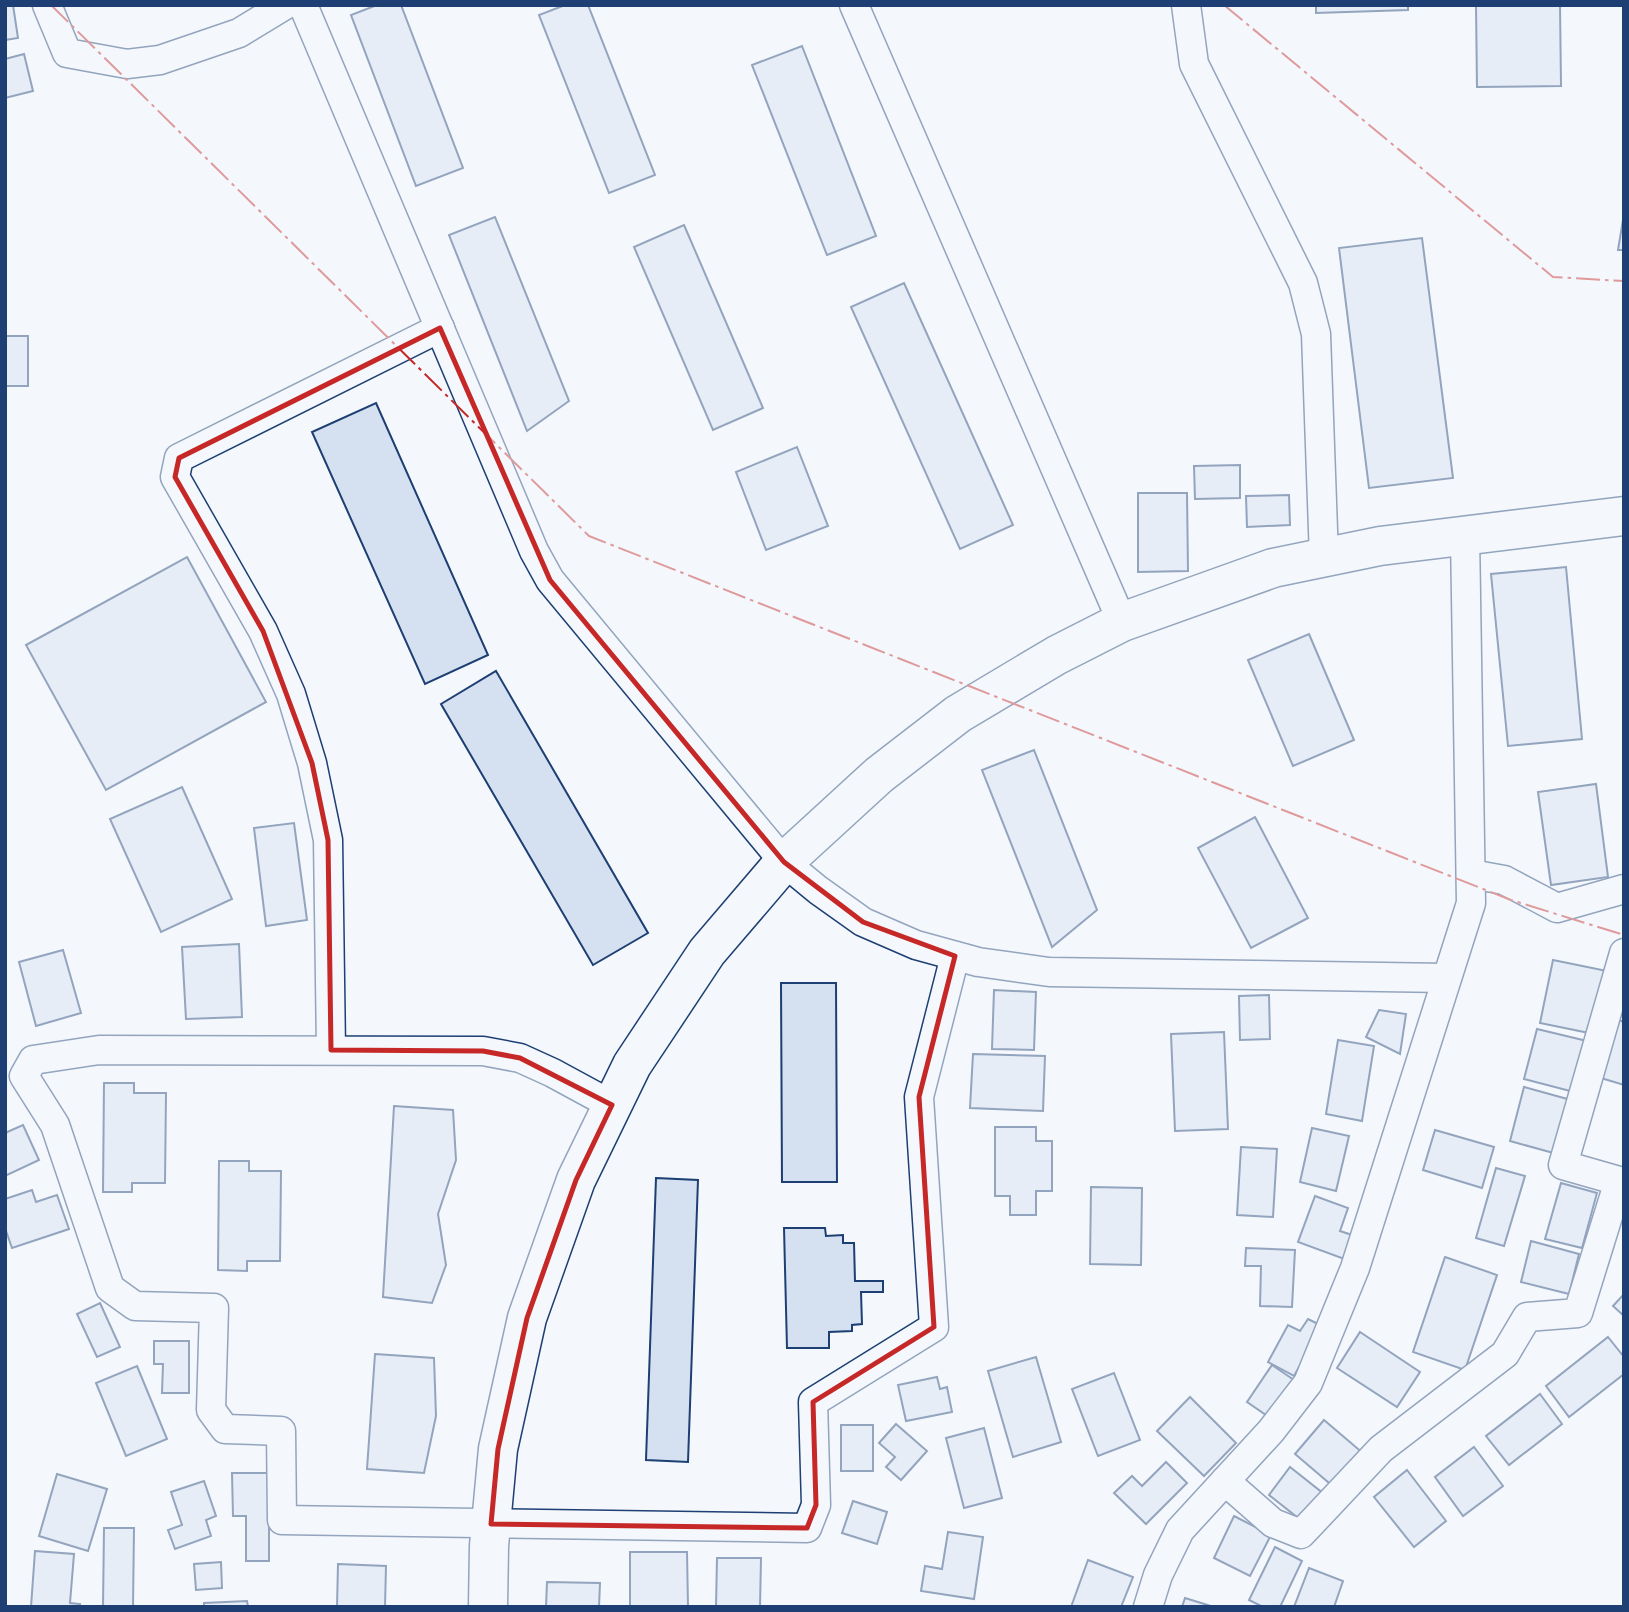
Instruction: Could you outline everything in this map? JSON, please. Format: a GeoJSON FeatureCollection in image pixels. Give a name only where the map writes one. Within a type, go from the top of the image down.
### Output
{"type":"FeatureCollection","features":[{"type":"Feature","properties":{"kind":"street"},"geometry":{"type":"LineString","coordinates":[[47,5],[67,52],[127,64],[160,60],[239,33],[285,5]]}},
{"type":"Feature","properties":{"kind":"street"},"geometry":{"type":"LineString","coordinates":[[303,5],[534,551],[550,580],[785,862],[863,922],[916,945],[978,962],[1049,972],[1446,978]]}},
{"type":"Feature","properties":{"kind":"street"},"geometry":{"type":"LineString","coordinates":[[854,5],[1122,622]]}},
{"type":"Feature","properties":{"kind":"street"},"geometry":{"type":"LineString","coordinates":[[1186,5],[1194,64],[1303,283],[1316,334],[1324,558]]}},
{"type":"Feature","properties":{"kind":"street"},"geometry":{"type":"LineString","coordinates":[[331,1050],[328,840],[312,763],[291,694],[263,631],[175,477],[179,458],[440,328]]}},
{"type":"Feature","properties":{"kind":"street"},"geometry":{"type":"LineString","coordinates":[[488,1607],[491,1524],[498,1449],[527,1318],[576,1181],[632,1065],[707,952],[785,862],[878,775],[958,714],[1057,655],[1122,622],[1273,568],[1380,546],[1624,516]]}},
{"type":"Feature","properties":{"kind":"street"},"geometry":{"type":"LineString","coordinates":[[1148,1607],[1158,1575],[1180,1530],[1271,1431],[1308,1383],[1355,1268],[1471,903],[1465,535]]}},
{"type":"Feature","properties":{"kind":"street"},"geometry":{"type":"LineString","coordinates":[[1471,874],[1504,880],[1558,908],[1624,889]]}},
{"type":"Feature","properties":{"kind":"street"},"geometry":{"type":"LineString","coordinates":[[1225,1481],[1273,1523],[1301,1534],[1381,1449],[1506,1354],[1527,1317],[1578,1313],[1619,1181],[1563,1165],[1624,953]]}},
{"type":"Feature","properties":{"kind":"street"},"geometry":{"type":"LineString","coordinates":[[612,1105],[520,1058],[483,1051],[99,1050],[33,1060],[24,1076],[55,1125],[110,1288],[135,1306],[214,1308],[211,1410],[225,1429],[281,1431],[282,1520],[807,1528],[816,1505],[813,1402],[934,1327],[919,1097],[955,956]]}},
{"type":"Feature","properties":{"kind":"highlighted area"},"geometry":{"type":"Polygon","coordinates":[[[440,328],[550,580],[784,862],[863,922],[955,956],[919,1097],[934,1327],[813,1402],[816,1505],[807,1528],[491,1524],[498,1449],[527,1318],[576,1180],[612,1105],[520,1058],[483,1051],[331,1050],[328,840],[312,763],[263,631],[175,477],[179,458],[440,328]]]}},
{"type":"Feature","properties":{"kind":"building"},"geometry":{"type":"Polygon","coordinates":[[[5,5],[13,5],[18,38],[5,40],[5,5]]]}},
{"type":"Feature","properties":{"kind":"building"},"geometry":{"type":"Polygon","coordinates":[[[377,5],[401,5],[463,168],[416,186],[351,15],[377,5]]]}},
{"type":"Feature","properties":{"kind":"building"},"geometry":{"type":"Polygon","coordinates":[[[565,5],[588,5],[655,175],[609,193],[539,15],[565,5]]]}},
{"type":"Feature","properties":{"kind":"building"},"geometry":{"type":"Polygon","coordinates":[[[1316,5],[1408,5],[1408,10],[1316,13],[1316,5]]]}},
{"type":"Feature","properties":{"kind":"building"},"geometry":{"type":"Polygon","coordinates":[[[1476,5],[1560,5],[1561,86],[1477,87],[1476,5]]]}},
{"type":"Feature","properties":{"kind":"building"},"geometry":{"type":"Polygon","coordinates":[[[802,46],[876,236],[827,255],[752,65],[802,46]]]}},
{"type":"Feature","properties":{"kind":"building"},"geometry":{"type":"Polygon","coordinates":[[[24,54],[33,91],[5,98],[5,59],[24,54]]]}},
{"type":"Feature","properties":{"kind":"building"},"geometry":{"type":"Polygon","coordinates":[[[1624,214],[1624,250],[1618,250],[1624,214]]]}},
{"type":"Feature","properties":{"kind":"building"},"geometry":{"type":"Polygon","coordinates":[[[495,217],[569,401],[527,431],[449,235],[495,217]]]}},
{"type":"Feature","properties":{"kind":"building"},"geometry":{"type":"Polygon","coordinates":[[[684,225],[763,408],[713,430],[634,247],[684,225]]]}},
{"type":"Feature","properties":{"kind":"building"},"geometry":{"type":"Polygon","coordinates":[[[1422,238],[1453,478],[1369,488],[1339,248],[1422,238]]]}},
{"type":"Feature","properties":{"kind":"building"},"geometry":{"type":"Polygon","coordinates":[[[904,283],[1013,525],[960,549],[851,307],[904,283]]]}},
{"type":"Feature","properties":{"kind":"building"},"geometry":{"type":"Polygon","coordinates":[[[5,336],[28,336],[28,386],[5,386],[5,336]]]}},
{"type":"Feature","properties":{"kind":"building"},"geometry":{"type":"Polygon","coordinates":[[[376,403],[488,655],[425,684],[312,432],[376,403]]]}},
{"type":"Feature","properties":{"kind":"building"},"geometry":{"type":"Polygon","coordinates":[[[797,447],[828,526],[766,550],[736,472],[797,447]]]}},
{"type":"Feature","properties":{"kind":"building"},"geometry":{"type":"Polygon","coordinates":[[[1240,465],[1240,498],[1195,499],[1194,466],[1240,465]]]}},
{"type":"Feature","properties":{"kind":"building"},"geometry":{"type":"Polygon","coordinates":[[[1138,493],[1187,493],[1188,571],[1138,572],[1138,493]]]}},
{"type":"Feature","properties":{"kind":"building"},"geometry":{"type":"Polygon","coordinates":[[[1289,495],[1290,525],[1247,527],[1246,496],[1289,495]]]}},
{"type":"Feature","properties":{"kind":"building"},"geometry":{"type":"Polygon","coordinates":[[[187,557],[266,702],[106,790],[26,645],[187,557]]]}},
{"type":"Feature","properties":{"kind":"building"},"geometry":{"type":"Polygon","coordinates":[[[1566,567],[1582,739],[1508,746],[1491,574],[1566,567]]]}},
{"type":"Feature","properties":{"kind":"building"},"geometry":{"type":"Polygon","coordinates":[[[1309,634],[1354,740],[1293,766],[1248,660],[1309,634]]]}},
{"type":"Feature","properties":{"kind":"building"},"geometry":{"type":"Polygon","coordinates":[[[496,671],[648,933],[593,965],[441,704],[496,671]]]}},
{"type":"Feature","properties":{"kind":"building"},"geometry":{"type":"Polygon","coordinates":[[[1034,750],[1097,910],[1052,947],[982,770],[1034,750]]]}},
{"type":"Feature","properties":{"kind":"building"},"geometry":{"type":"Polygon","coordinates":[[[1596,784],[1608,877],[1551,885],[1538,792],[1596,784]]]}},
{"type":"Feature","properties":{"kind":"building"},"geometry":{"type":"Polygon","coordinates":[[[182,787],[232,899],[161,932],[110,819],[182,787]]]}},
{"type":"Feature","properties":{"kind":"building"},"geometry":{"type":"Polygon","coordinates":[[[1255,817],[1308,918],[1251,948],[1198,848],[1255,817]]]}},
{"type":"Feature","properties":{"kind":"building"},"geometry":{"type":"Polygon","coordinates":[[[294,823],[307,920],[266,926],[254,828],[294,823]]]}},
{"type":"Feature","properties":{"kind":"building"},"geometry":{"type":"Polygon","coordinates":[[[239,944],[242,1017],[186,1019],[182,947],[239,944]]]}},
{"type":"Feature","properties":{"kind":"building"},"geometry":{"type":"Polygon","coordinates":[[[63,950],[81,1013],[36,1026],[19,962],[63,950]]]}},
{"type":"Feature","properties":{"kind":"building"},"geometry":{"type":"Polygon","coordinates":[[[1553,960],[1607,971],[1594,1034],[1540,1023],[1553,960]]]}},
{"type":"Feature","properties":{"kind":"building"},"geometry":{"type":"Polygon","coordinates":[[[781,983],[836,983],[837,1182],[782,1182],[781,983]]]}},
{"type":"Feature","properties":{"kind":"building"},"geometry":{"type":"Polygon","coordinates":[[[994,990],[1036,992],[1034,1050],[992,1049],[994,990]]]}},
{"type":"Feature","properties":{"kind":"building"},"geometry":{"type":"Polygon","coordinates":[[[1269,995],[1270,1039],[1240,1040],[1239,996],[1269,995]]]}},
{"type":"Feature","properties":{"kind":"building"},"geometry":{"type":"Polygon","coordinates":[[[1379,1010],[1406,1014],[1400,1054],[1366,1037],[1379,1010]]]}},
{"type":"Feature","properties":{"kind":"building"},"geometry":{"type":"Polygon","coordinates":[[[1618,1020],[1624,1022],[1624,1085],[1601,1078],[1618,1020]]]}},
{"type":"Feature","properties":{"kind":"building"},"geometry":{"type":"Polygon","coordinates":[[[1537,1029],[1587,1041],[1574,1092],[1524,1079],[1537,1029]]]}},
{"type":"Feature","properties":{"kind":"building"},"geometry":{"type":"Polygon","coordinates":[[[1224,1032],[1228,1129],[1175,1131],[1171,1034],[1224,1032]]]}},
{"type":"Feature","properties":{"kind":"building"},"geometry":{"type":"Polygon","coordinates":[[[1338,1040],[1374,1046],[1362,1121],[1326,1114],[1338,1040]]]}},
{"type":"Feature","properties":{"kind":"building"},"geometry":{"type":"Polygon","coordinates":[[[973,1054],[1045,1056],[1043,1111],[970,1108],[973,1054]]]}},
{"type":"Feature","properties":{"kind":"building"},"geometry":{"type":"Polygon","coordinates":[[[104,1083],[134,1083],[134,1093],[166,1093],[165,1183],[132,1183],[132,1192],[103,1192],[104,1083]]]}},
{"type":"Feature","properties":{"kind":"building"},"geometry":{"type":"Polygon","coordinates":[[[1524,1087],[1571,1100],[1557,1154],[1510,1141],[1524,1087]]]}},
{"type":"Feature","properties":{"kind":"building"},"geometry":{"type":"Polygon","coordinates":[[[394,1106],[453,1110],[456,1160],[438,1214],[446,1265],[432,1303],[383,1297],[394,1106]]]}},
{"type":"Feature","properties":{"kind":"building"},"geometry":{"type":"Polygon","coordinates":[[[23,1125],[39,1160],[5,1176],[5,1133],[23,1125]]]}},
{"type":"Feature","properties":{"kind":"building"},"geometry":{"type":"Polygon","coordinates":[[[995,1127],[1036,1127],[1036,1141],[1052,1141],[1052,1191],[1036,1191],[1036,1215],[1010,1215],[1010,1196],[995,1196],[995,1127]]]}},
{"type":"Feature","properties":{"kind":"building"},"geometry":{"type":"Polygon","coordinates":[[[1312,1128],[1349,1136],[1336,1191],[1300,1182],[1312,1128]]]}},
{"type":"Feature","properties":{"kind":"building"},"geometry":{"type":"Polygon","coordinates":[[[1435,1130],[1494,1147],[1482,1188],[1423,1170],[1435,1130]]]}},
{"type":"Feature","properties":{"kind":"building"},"geometry":{"type":"Polygon","coordinates":[[[1241,1147],[1277,1149],[1273,1217],[1237,1215],[1241,1147]]]}},
{"type":"Feature","properties":{"kind":"building"},"geometry":{"type":"Polygon","coordinates":[[[219,1161],[249,1161],[249,1171],[281,1171],[280,1261],[247,1261],[247,1271],[218,1270],[219,1161]]]}},
{"type":"Feature","properties":{"kind":"building"},"geometry":{"type":"Polygon","coordinates":[[[1496,1168],[1525,1176],[1504,1246],[1476,1238],[1496,1168]]]}},
{"type":"Feature","properties":{"kind":"building"},"geometry":{"type":"Polygon","coordinates":[[[656,1178],[698,1180],[688,1462],[646,1460],[656,1178]]]}},
{"type":"Feature","properties":{"kind":"building"},"geometry":{"type":"Polygon","coordinates":[[[1561,1183],[1597,1193],[1582,1248],[1545,1239],[1561,1183]]]}},
{"type":"Feature","properties":{"kind":"building"},"geometry":{"type":"Polygon","coordinates":[[[1091,1187],[1142,1188],[1141,1265],[1090,1264],[1091,1187]]]}},
{"type":"Feature","properties":{"kind":"building"},"geometry":{"type":"Polygon","coordinates":[[[32,1190],[36,1202],[57,1195],[69,1229],[12,1248],[5,1228],[5,1199],[32,1190]]]}},
{"type":"Feature","properties":{"kind":"building"},"geometry":{"type":"Polygon","coordinates":[[[1315,1196],[1348,1208],[1340,1231],[1355,1236],[1347,1260],[1298,1242],[1315,1196]]]}},
{"type":"Feature","properties":{"kind":"building"},"geometry":{"type":"Polygon","coordinates":[[[784,1228],[825,1228],[826,1236],[843,1235],[843,1243],[854,1243],[855,1281],[883,1281],[883,1292],[861,1292],[862,1324],[852,1325],[852,1331],[829,1332],[829,1348],[787,1348],[784,1228]]]}},
{"type":"Feature","properties":{"kind":"building"},"geometry":{"type":"Polygon","coordinates":[[[1531,1241],[1579,1254],[1569,1294],[1521,1282],[1531,1241]]]}},
{"type":"Feature","properties":{"kind":"building"},"geometry":{"type":"Polygon","coordinates":[[[1246,1248],[1295,1250],[1292,1307],[1260,1306],[1261,1266],[1245,1266],[1246,1248]]]}},
{"type":"Feature","properties":{"kind":"building"},"geometry":{"type":"Polygon","coordinates":[[[1445,1257],[1497,1275],[1465,1370],[1413,1352],[1445,1257]]]}},
{"type":"Feature","properties":{"kind":"building"},"geometry":{"type":"Polygon","coordinates":[[[1624,1294],[1624,1316],[1613,1306],[1624,1294]]]}},
{"type":"Feature","properties":{"kind":"building"},"geometry":{"type":"Polygon","coordinates":[[[100,1303],[120,1347],[97,1357],[77,1314],[100,1303]]]}},
{"type":"Feature","properties":{"kind":"building"},"geometry":{"type":"Polygon","coordinates":[[[1308,1319],[1322,1326],[1294,1376],[1268,1362],[1288,1325],[1300,1331],[1308,1319]]]}},
{"type":"Feature","properties":{"kind":"building"},"geometry":{"type":"Polygon","coordinates":[[[1360,1332],[1420,1372],[1397,1407],[1337,1368],[1360,1332]]]}},
{"type":"Feature","properties":{"kind":"building"},"geometry":{"type":"Polygon","coordinates":[[[1608,1337],[1624,1357],[1624,1374],[1569,1417],[1546,1386],[1608,1337]]]}},
{"type":"Feature","properties":{"kind":"building"},"geometry":{"type":"Polygon","coordinates":[[[154,1341],[189,1341],[189,1393],[162,1393],[163,1364],[154,1364],[154,1341]]]}},
{"type":"Feature","properties":{"kind":"building"},"geometry":{"type":"Polygon","coordinates":[[[375,1354],[434,1358],[436,1416],[424,1473],[367,1469],[375,1354]]]}},
{"type":"Feature","properties":{"kind":"building"},"geometry":{"type":"Polygon","coordinates":[[[1036,1357],[1061,1442],[1013,1457],[988,1371],[1036,1357]]]}},
{"type":"Feature","properties":{"kind":"building"},"geometry":{"type":"Polygon","coordinates":[[[1272,1365],[1294,1380],[1269,1417],[1247,1402],[1272,1365]]]}},
{"type":"Feature","properties":{"kind":"building"},"geometry":{"type":"Polygon","coordinates":[[[137,1366],[167,1439],[126,1456],[96,1383],[137,1366]]]}},
{"type":"Feature","properties":{"kind":"building"},"geometry":{"type":"Polygon","coordinates":[[[1114,1373],[1140,1440],[1098,1456],[1072,1389],[1114,1373]]]}},
{"type":"Feature","properties":{"kind":"building"},"geometry":{"type":"Polygon","coordinates":[[[937,1377],[940,1389],[947,1387],[952,1412],[906,1421],[898,1385],[937,1377]]]}},
{"type":"Feature","properties":{"kind":"building"},"geometry":{"type":"Polygon","coordinates":[[[1540,1394],[1562,1424],[1509,1465],[1486,1436],[1540,1394]]]}},
{"type":"Feature","properties":{"kind":"building"},"geometry":{"type":"Polygon","coordinates":[[[1190,1397],[1236,1443],[1204,1476],[1157,1431],[1190,1397]]]}},
{"type":"Feature","properties":{"kind":"building"},"geometry":{"type":"Polygon","coordinates":[[[1324,1420],[1364,1454],[1335,1488],[1295,1454],[1324,1420]]]}},
{"type":"Feature","properties":{"kind":"building"},"geometry":{"type":"Polygon","coordinates":[[[896,1424],[927,1451],[901,1480],[886,1467],[895,1457],[879,1443],[896,1424]]]}},
{"type":"Feature","properties":{"kind":"building"},"geometry":{"type":"Polygon","coordinates":[[[841,1425],[873,1425],[873,1471],[841,1471],[841,1425]]]}},
{"type":"Feature","properties":{"kind":"building"},"geometry":{"type":"Polygon","coordinates":[[[984,1428],[1002,1498],[964,1508],[946,1438],[984,1428]]]}},
{"type":"Feature","properties":{"kind":"building"},"geometry":{"type":"Polygon","coordinates":[[[1474,1447],[1503,1486],[1463,1516],[1435,1477],[1474,1447]]]}},
{"type":"Feature","properties":{"kind":"building"},"geometry":{"type":"Polygon","coordinates":[[[1166,1462],[1187,1483],[1146,1524],[1114,1493],[1132,1476],[1142,1486],[1166,1462]]]}},
{"type":"Feature","properties":{"kind":"building"},"geometry":{"type":"Polygon","coordinates":[[[1290,1467],[1324,1494],[1302,1521],[1269,1495],[1290,1467]]]}},
{"type":"Feature","properties":{"kind":"building"},"geometry":{"type":"Polygon","coordinates":[[[1407,1470],[1446,1521],[1414,1547],[1374,1497],[1407,1470]]]}},
{"type":"Feature","properties":{"kind":"building"},"geometry":{"type":"Polygon","coordinates":[[[232,1473],[269,1473],[269,1561],[246,1561],[246,1516],[233,1516],[232,1473]]]}},
{"type":"Feature","properties":{"kind":"building"},"geometry":{"type":"Polygon","coordinates":[[[57,1474],[107,1489],[88,1551],[39,1536],[57,1474]]]}},
{"type":"Feature","properties":{"kind":"building"},"geometry":{"type":"Polygon","coordinates":[[[204,1481],[216,1516],[206,1520],[211,1536],[175,1549],[168,1530],[182,1525],[171,1492],[204,1481]]]}},
{"type":"Feature","properties":{"kind":"building"},"geometry":{"type":"Polygon","coordinates":[[[853,1501],[887,1512],[877,1544],[842,1533],[853,1501]]]}},
{"type":"Feature","properties":{"kind":"building"},"geometry":{"type":"Polygon","coordinates":[[[1234,1516],[1271,1535],[1250,1576],[1214,1558],[1234,1516]]]}},
{"type":"Feature","properties":{"kind":"building"},"geometry":{"type":"Polygon","coordinates":[[[104,1528],[134,1528],[133,1607],[103,1607],[104,1528]]]}},
{"type":"Feature","properties":{"kind":"building"},"geometry":{"type":"Polygon","coordinates":[[[948,1532],[983,1537],[974,1599],[921,1591],[925,1566],[942,1569],[948,1532]]]}},
{"type":"Feature","properties":{"kind":"building"},"geometry":{"type":"Polygon","coordinates":[[[1275,1547],[1302,1561],[1280,1607],[1263,1607],[1249,1600],[1275,1547]]]}},
{"type":"Feature","properties":{"kind":"building"},"geometry":{"type":"Polygon","coordinates":[[[35,1551],[74,1554],[70,1603],[80,1604],[79,1607],[31,1607],[35,1551]]]}},
{"type":"Feature","properties":{"kind":"building"},"geometry":{"type":"Polygon","coordinates":[[[630,1552],[687,1552],[688,1607],[630,1607],[630,1552]]]}},
{"type":"Feature","properties":{"kind":"building"},"geometry":{"type":"Polygon","coordinates":[[[717,1558],[761,1558],[760,1607],[716,1607],[717,1558]]]}},
{"type":"Feature","properties":{"kind":"building"},"geometry":{"type":"Polygon","coordinates":[[[1088,1560],[1133,1577],[1121,1607],[1071,1607],[1088,1560]]]}},
{"type":"Feature","properties":{"kind":"building"},"geometry":{"type":"Polygon","coordinates":[[[221,1562],[222,1588],[196,1590],[194,1564],[221,1562]]]}},
{"type":"Feature","properties":{"kind":"building"},"geometry":{"type":"Polygon","coordinates":[[[338,1564],[386,1566],[385,1607],[337,1607],[338,1564]]]}},
{"type":"Feature","properties":{"kind":"building"},"geometry":{"type":"Polygon","coordinates":[[[1309,1568],[1343,1581],[1334,1607],[1294,1607],[1309,1568]]]}},
{"type":"Feature","properties":{"kind":"building"},"geometry":{"type":"Polygon","coordinates":[[[547,1582],[600,1583],[599,1607],[546,1607],[547,1582]]]}},
{"type":"Feature","properties":{"kind":"building"},"geometry":{"type":"Polygon","coordinates":[[[1185,1598],[1214,1607],[1182,1607],[1185,1598]]]}},
{"type":"Feature","properties":{"kind":"building"},"geometry":{"type":"Polygon","coordinates":[[[247,1601],[248,1607],[204,1607],[204,1603],[247,1601]]]}},
{"type":"Feature","properties":{"kind":"power"},"geometry":{"type":"LineString","coordinates":[[51,5],[589,536],[1511,900],[1624,935]]}},
{"type":"Feature","properties":{"kind":"power"},"geometry":{"type":"LineString","coordinates":[[1224,5],[1553,277],[1624,281]]}}]}
